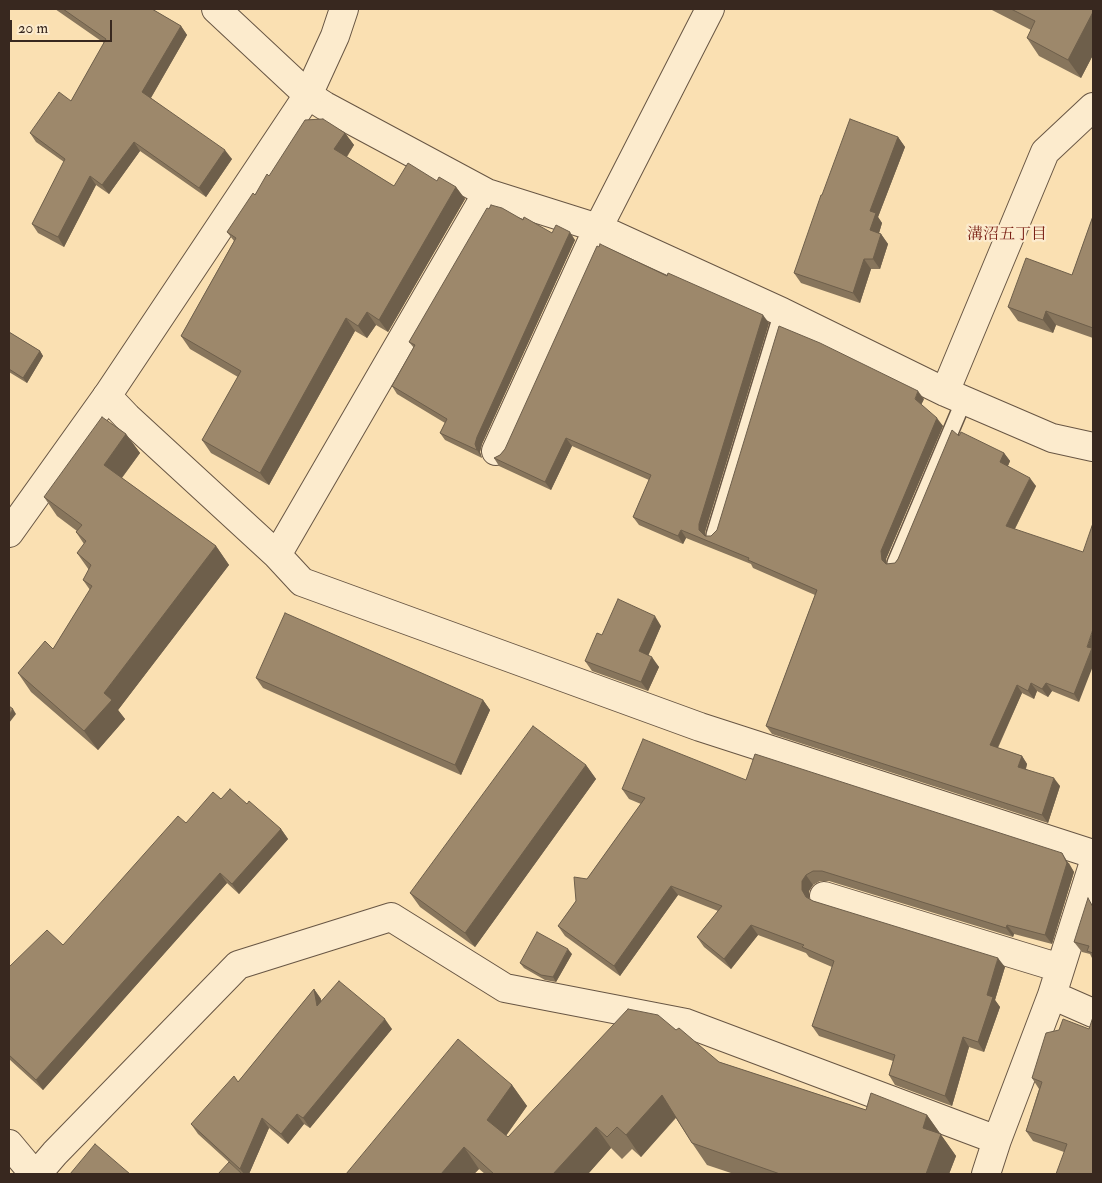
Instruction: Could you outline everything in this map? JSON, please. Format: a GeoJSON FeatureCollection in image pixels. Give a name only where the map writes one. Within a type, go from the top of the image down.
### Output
{"type":"FeatureCollection","features":[{"type":"Feature","properties":{"kind":"street"},"geometry":{"type":"LineString","coordinates":[[216,9],[308,95],[325,106],[487,192],[598,228],[782,312],[955,396],[1052,438],[1093,447]]}},
{"type":"Feature","properties":{"kind":"street"},"geometry":{"type":"LineString","coordinates":[[9,533],[107,396],[308,95],[336,36],[344,9]]}},
{"type":"Feature","properties":{"kind":"street"},"geometry":{"type":"LineString","coordinates":[[496,451],[598,228],[710,9]]}},
{"type":"Feature","properties":{"kind":"street"},"geometry":{"type":"LineString","coordinates":[[955,396],[1045,152],[1093,107]]}},
{"type":"Feature","properties":{"kind":"street"},"geometry":{"type":"LineString","coordinates":[[278,555],[487,192]]}},
{"type":"Feature","properties":{"kind":"street"},"geometry":{"type":"LineString","coordinates":[[107,396],[127,417],[278,555],[302,582],[700,727],[1093,854]]}},
{"type":"Feature","properties":{"kind":"street"},"geometry":{"type":"LineString","coordinates":[[991,1173],[997,1140],[1052,995],[1093,865]]}},
{"type":"Feature","properties":{"kind":"street"},"geometry":{"type":"LineString","coordinates":[[824,896],[1060,968]]}},
{"type":"Feature","properties":{"kind":"street"},"geometry":{"type":"LineString","coordinates":[[9,1144],[36,1174],[238,965],[391,917],[505,988],[686,1023],[997,1140]]}},
{"type":"Feature","properties":{"kind":"street"},"geometry":{"type":"LineString","coordinates":[[1052,995],[1093,1013]]}},
{"type":"Feature","properties":{"kind":"lane"},"geometry":{"type":"LineString","coordinates":[[714,536],[782,312]]}},
{"type":"Feature","properties":{"kind":"lane"},"geometry":{"type":"LineString","coordinates":[[895,563],[955,396]]}},
{"type":"Feature","properties":{"kind":"building"},"geometry":{"type":"Polygon","coordinates":[[[63,9],[152,9],[181,26],[142,92],[225,150],[199,188],[134,142],[102,185],[90,176],[58,237],[32,224],[65,159],[30,133],[59,92],[71,101],[106,39],[63,9]]]}},
{"type":"Feature","properties":{"kind":"building"},"geometry":{"type":"Polygon","coordinates":[[[1011,9],[1093,9],[1093,12],[1068,60],[1027,38],[1035,21],[1011,9]]]}},
{"type":"Feature","properties":{"kind":"building"},"geometry":{"type":"Polygon","coordinates":[[[323,119],[345,133],[334,149],[394,186],[408,163],[437,181],[439,177],[456,187],[379,320],[367,312],[358,326],[346,318],[260,473],[202,440],[241,371],[181,336],[236,238],[227,232],[253,193],[255,195],[267,174],[269,176],[305,120],[323,119]]]}},
{"type":"Feature","properties":{"kind":"building"},"geometry":{"type":"Polygon","coordinates":[[[850,119],[898,137],[870,211],[876,213],[870,230],[881,234],[873,259],[864,259],[853,293],[794,273],[850,119]]]}},
{"type":"Feature","properties":{"kind":"building"},"geometry":{"type":"Polygon","coordinates":[[[491,205],[502,208],[523,220],[524,217],[552,233],[556,225],[570,232],[477,437],[475,444],[477,450],[440,433],[447,419],[392,386],[415,345],[409,342],[487,208],[489,209],[491,205]]]}},
{"type":"Feature","properties":{"kind":"building"},"geometry":{"type":"Polygon","coordinates":[[[1093,216],[1093,328],[1046,311],[1043,320],[1008,307],[1026,258],[1072,275],[1093,216]]]}},
{"type":"Feature","properties":{"kind":"building"},"geometry":{"type":"Polygon","coordinates":[[[600,244],[667,276],[668,273],[763,315],[699,524],[699,530],[705,536],[711,536],[717,530],[779,326],[820,343],[918,391],[915,399],[937,418],[881,551],[882,560],[886,564],[895,563],[898,559],[952,430],[959,436],[961,432],[1004,453],[1000,462],[1030,478],[1006,526],[1083,552],[1093,523],[1093,629],[1087,647],[1092,648],[1074,694],[1046,683],[1042,689],[1031,683],[1028,691],[1017,685],[990,745],[1022,756],[1018,767],[1054,778],[1042,815],[766,726],[817,590],[748,560],[749,558],[681,530],[678,536],[633,517],[651,475],[566,438],[545,482],[494,458],[505,449],[597,246],[599,247],[600,244]]]}},
{"type":"Feature","properties":{"kind":"building"},"geometry":{"type":"Polygon","coordinates":[[[9,332],[40,351],[23,378],[9,369],[9,332]]]}},
{"type":"Feature","properties":{"kind":"building"},"geometry":{"type":"Polygon","coordinates":[[[102,417],[126,434],[104,465],[216,546],[104,693],[112,700],[84,731],[18,673],[45,641],[53,649],[92,586],[83,580],[91,565],[77,553],[86,541],[76,532],[82,525],[44,497],[102,417]]]}},
{"type":"Feature","properties":{"kind":"building"},"geometry":{"type":"Polygon","coordinates":[[[618,599],[655,616],[639,651],[652,657],[641,682],[585,661],[597,633],[602,635],[618,599]]]}},
{"type":"Feature","properties":{"kind":"building"},"geometry":{"type":"Polygon","coordinates":[[[285,613],[483,700],[455,765],[256,678],[285,613]]]}},
{"type":"Feature","properties":{"kind":"building"},"geometry":{"type":"Polygon","coordinates":[[[9,706],[13,709],[9,714],[9,706]]]}},
{"type":"Feature","properties":{"kind":"building"},"geometry":{"type":"Polygon","coordinates":[[[533,726],[586,765],[465,933],[410,893],[533,726]]]}},
{"type":"Feature","properties":{"kind":"building"},"geometry":{"type":"Polygon","coordinates":[[[643,739],[746,780],[755,754],[1062,853],[1067,863],[1045,935],[1007,925],[1006,928],[822,871],[813,871],[806,875],[802,881],[802,890],[806,897],[813,901],[998,958],[987,995],[993,997],[978,1042],[963,1037],[945,1096],[889,1075],[895,1055],[812,1026],[834,961],[802,947],[804,945],[751,925],[724,959],[697,937],[722,906],[671,886],[614,966],[558,926],[576,901],[574,877],[587,879],[645,798],[622,789],[643,739]]]}},
{"type":"Feature","properties":{"kind":"building"},"geometry":{"type":"Polygon","coordinates":[[[230,789],[247,804],[249,801],[281,829],[232,884],[220,873],[36,1080],[9,1055],[9,967],[47,930],[63,945],[178,816],[186,823],[213,792],[221,799],[230,789]]]}},
{"type":"Feature","properties":{"kind":"building"},"geometry":{"type":"Polygon","coordinates":[[[1088,898],[1093,907],[1093,953],[1087,951],[1089,946],[1074,942],[1088,898]]]}},
{"type":"Feature","properties":{"kind":"building"},"geometry":{"type":"Polygon","coordinates":[[[537,932],[568,949],[553,977],[541,975],[520,963],[537,932]]]}},
{"type":"Feature","properties":{"kind":"building"},"geometry":{"type":"Polygon","coordinates":[[[339,981],[385,1019],[303,1118],[297,1114],[281,1134],[262,1118],[240,1169],[191,1124],[234,1076],[238,1082],[314,989],[317,1006],[339,981]]]}},
{"type":"Feature","properties":{"kind":"building"},"geometry":{"type":"Polygon","coordinates":[[[628,1009],[658,1015],[676,1030],[679,1028],[719,1062],[866,1110],[871,1093],[927,1115],[923,1128],[941,1134],[926,1174],[780,1174],[692,1143],[662,1095],[626,1135],[617,1127],[607,1137],[596,1127],[553,1174],[494,1174],[464,1147],[441,1174],[346,1174],[458,1039],[512,1085],[487,1120],[508,1137],[628,1009]]]}},
{"type":"Feature","properties":{"kind":"building"},"geometry":{"type":"Polygon","coordinates":[[[1093,1017],[1093,1174],[1056,1174],[1067,1144],[1026,1131],[1042,1082],[1032,1078],[1046,1033],[1059,1030],[1063,1019],[1089,1029],[1093,1017]]]}},
{"type":"Feature","properties":{"kind":"building"},"geometry":{"type":"Polygon","coordinates":[[[95,1144],[130,1174],[70,1174],[95,1144]]]}},
{"type":"Feature","properties":{"kind":"building"},"geometry":{"type":"Polygon","coordinates":[[[229,1162],[242,1174],[218,1174],[229,1162]]]}},
{"type":"Feature","properties":{"kind":"district","name":"溝沼五丁目"},"geometry":{"type":"Point","coordinates":[1007,236]}}]}
